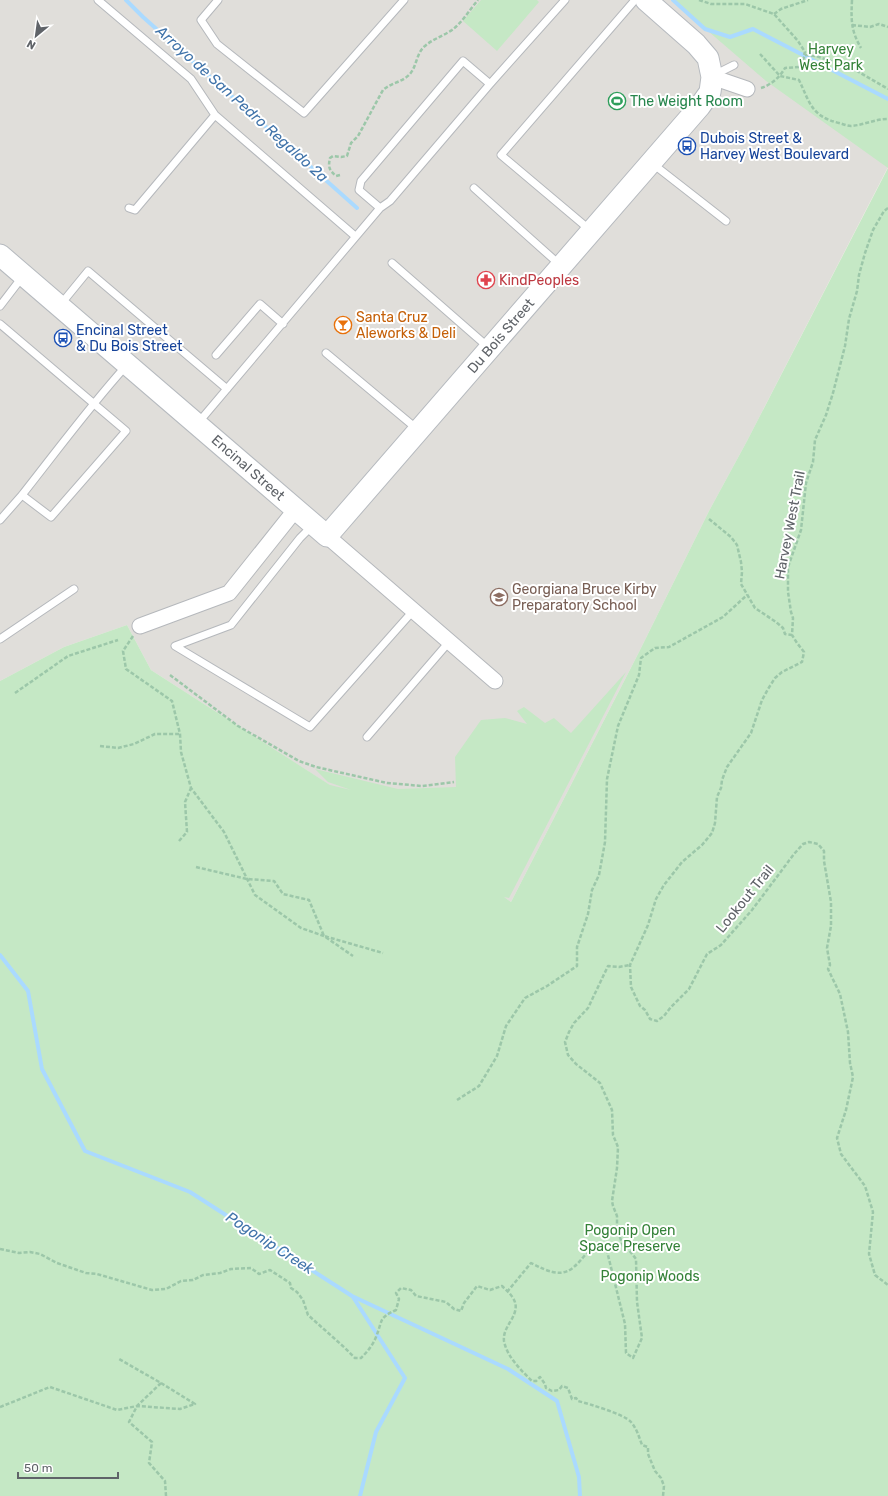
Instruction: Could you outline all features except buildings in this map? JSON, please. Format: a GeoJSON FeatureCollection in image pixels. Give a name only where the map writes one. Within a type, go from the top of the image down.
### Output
{"type":"FeatureCollection","features":[{"type":"Feature","properties":{"kind":"street"},"geometry":{"type":"LineString","coordinates":[[646,0],[696,44],[708,58],[712,76],[754,89]]}},
{"type":"Feature","properties":{"kind":"street","name":"Du Bois Street"},"geometry":{"type":"LineString","coordinates":[[320,530],[419,431],[700,106],[710,92],[712,76]]}},
{"type":"Feature","properties":{"kind":"street","name":"Encinal Street"},"geometry":{"type":"LineString","coordinates":[[0,255],[495,681]]}},
{"type":"Feature","properties":{"kind":"street"},"geometry":{"type":"LineString","coordinates":[[140,626],[229,593],[296,509]]}},
{"type":"Feature","properties":{"kind":"lane"},"geometry":{"type":"LineString","coordinates":[[98,0],[191,80],[215,115],[356,236]]}},
{"type":"Feature","properties":{"kind":"lane"},"geometry":{"type":"LineString","coordinates":[[218,0],[201,20],[217,44],[304,113],[404,0]]}},
{"type":"Feature","properties":{"kind":"lane"},"geometry":{"type":"LineString","coordinates":[[197,424],[380,208],[390,201],[490,84],[566,0]]}},
{"type":"Feature","properties":{"kind":"lane"},"geometry":{"type":"LineString","coordinates":[[591,231],[501,155],[635,0]]}},
{"type":"Feature","properties":{"kind":"lane"},"geometry":{"type":"LineString","coordinates":[[380,208],[359,190],[361,182],[463,61],[490,84]]}},
{"type":"Feature","properties":{"kind":"lane"},"geometry":{"type":"LineString","coordinates":[[712,76],[734,65]]}},
{"type":"Feature","properties":{"kind":"lane"},"geometry":{"type":"LineString","coordinates":[[129,208],[135,210],[215,115]]}},
{"type":"Feature","properties":{"kind":"lane"},"geometry":{"type":"LineString","coordinates":[[651,162],[726,221]]}},
{"type":"Feature","properties":{"kind":"lane"},"geometry":{"type":"LineString","coordinates":[[474,188],[561,266]]}},
{"type":"Feature","properties":{"kind":"lane"},"geometry":{"type":"LineString","coordinates":[[392,263],[490,349]]}},
{"type":"Feature","properties":{"kind":"lane"},"geometry":{"type":"LineString","coordinates":[[59,306],[88,271],[227,390]]}},
{"type":"Feature","properties":{"kind":"lane"},"geometry":{"type":"LineString","coordinates":[[0,306],[23,275]]}},
{"type":"Feature","properties":{"kind":"lane"},"geometry":{"type":"LineString","coordinates":[[216,355],[260,304],[283,324]]}},
{"type":"Feature","properties":{"kind":"lane"},"geometry":{"type":"LineString","coordinates":[[0,324],[126,431],[51,518],[22,495]]}},
{"type":"Feature","properties":{"kind":"lane"},"geometry":{"type":"LineString","coordinates":[[326,353],[419,431]]}},
{"type":"Feature","properties":{"kind":"lane"},"geometry":{"type":"LineString","coordinates":[[0,520],[128,365]]}},
{"type":"Feature","properties":{"kind":"lane"},"geometry":{"type":"LineString","coordinates":[[320,530],[300,538],[231,625],[175,646],[310,727],[413,611]]}},
{"type":"Feature","properties":{"kind":"lane"},"geometry":{"type":"LineString","coordinates":[[0,639],[74,589]]}},
{"type":"Feature","properties":{"kind":"lane"},"geometry":{"type":"LineString","coordinates":[[367,737],[449,642]]}},
{"type":"Feature","properties":{"kind":"path"},"geometry":{"type":"LineString","coordinates":[[340,175],[336,176],[331,172],[328,166],[330,158],[333,156],[347,156],[351,143],[358,136],[383,90],[389,85],[408,76],[413,70],[423,47],[433,39],[452,30],[478,0]]}},
{"type":"Feature","properties":{"kind":"path"},"geometry":{"type":"LineString","coordinates":[[699,0],[711,4],[745,4],[774,14],[798,41],[805,52],[800,67]]}},
{"type":"Feature","properties":{"kind":"path"},"geometry":{"type":"LineString","coordinates":[[774,14],[781,8],[808,0]]}},
{"type":"Feature","properties":{"kind":"path"},"geometry":{"type":"LineString","coordinates":[[852,0],[852,23],[854,36],[861,48]]}},
{"type":"Feature","properties":{"kind":"path"},"geometry":{"type":"LineString","coordinates":[[852,23],[853,26],[870,27],[879,24],[888,27]]}},
{"type":"Feature","properties":{"kind":"path"},"geometry":{"type":"LineString","coordinates":[[760,54],[780,76],[799,80],[808,103],[814,112],[834,122],[850,126],[877,119],[888,119]]}},
{"type":"Feature","properties":{"kind":"path"},"geometry":{"type":"LineString","coordinates":[[800,67],[805,54],[816,56],[852,68],[888,89]]}},
{"type":"Feature","properties":{"kind":"path"},"geometry":{"type":"LineString","coordinates":[[754,89],[766,86],[780,76],[785,68],[800,67]]}},
{"type":"Feature","properties":{"kind":"path","name":"Harvey West Trail"},"geometry":{"type":"LineString","coordinates":[[792,635],[793,618],[788,601],[788,571],[801,530],[806,483],[813,462],[815,440],[826,416],[833,393],[845,346],[849,319],[857,291],[859,275],[869,242],[878,221],[888,208]]}},
{"type":"Feature","properties":{"kind":"path"},"geometry":{"type":"LineString","coordinates":[[507,1292],[531,1263],[546,1271],[563,1274],[576,1267],[594,1244],[605,1242],[625,1324],[626,1353],[633,1358],[642,1338],[637,1302],[636,1259],[629,1250],[623,1246],[617,1229],[617,1216],[612,1202],[617,1168],[618,1147],[613,1135],[612,1110],[600,1084],[576,1064],[568,1054],[565,1042],[574,1023],[588,1008],[608,966],[619,967],[630,965],[648,925],[656,899],[664,885],[682,862],[712,833],[715,823],[717,797],[727,767],[751,733],[762,700],[775,678],[782,672],[802,662],[804,652],[796,643],[792,635],[785,634],[783,628],[755,608],[752,600],[747,595],[741,584],[741,562],[737,545],[724,530],[708,518]]}},
{"type":"Feature","properties":{"kind":"path"},"geometry":{"type":"LineString","coordinates":[[457,1100],[479,1086],[497,1056],[506,1026],[525,998],[547,986],[577,966],[577,947],[588,914],[592,890],[599,875],[606,842],[607,779],[618,726],[639,675],[641,658],[655,648],[669,647],[723,617],[747,595]]}},
{"type":"Feature","properties":{"kind":"path"},"geometry":{"type":"LineString","coordinates":[[140,626],[123,651],[126,669],[172,701],[180,734],[181,752],[191,788],[224,832],[255,895],[301,928],[384,953]]}},
{"type":"Feature","properties":{"kind":"path"},"geometry":{"type":"LineString","coordinates":[[16,693],[68,656],[118,640]]}},
{"type":"Feature","properties":{"kind":"path"},"geometry":{"type":"LineString","coordinates":[[170,675],[238,726],[299,761],[316,768],[386,783],[422,786],[454,782]]}},
{"type":"Feature","properties":{"kind":"path"},"geometry":{"type":"LineString","coordinates":[[100,746],[118,748],[134,744],[155,734],[180,734]]}},
{"type":"Feature","properties":{"kind":"path"},"geometry":{"type":"LineString","coordinates":[[179,841],[187,832],[185,802],[191,788]]}},
{"type":"Feature","properties":{"kind":"path","name":"Lookout Trail"},"geometry":{"type":"LineString","coordinates":[[630,965],[631,986],[638,1002],[650,1019],[658,1021],[689,989],[707,954],[721,945],[755,906],[802,844],[809,842],[818,844],[824,851],[824,861],[831,902],[831,926],[827,948],[830,965],[828,969],[840,994],[848,1032],[850,1063],[853,1077],[846,1110],[837,1138],[841,1154],[865,1186],[873,1212],[870,1254],[873,1268],[875,1276],[888,1285]]}},
{"type":"Feature","properties":{"kind":"path"},"geometry":{"type":"LineString","coordinates":[[196,867],[247,879],[274,881],[283,894],[310,900],[324,936],[353,956]]}},
{"type":"Feature","properties":{"kind":"path"},"geometry":{"type":"LineString","coordinates":[[0,1249],[14,1252],[30,1252],[40,1254],[57,1263],[86,1273],[105,1276],[152,1290],[166,1288],[181,1281],[193,1280],[231,1269],[251,1268],[259,1274],[270,1270],[290,1283],[291,1288],[297,1292],[303,1300],[308,1315],[355,1358],[361,1358],[369,1349],[376,1337],[380,1322],[386,1314],[396,1310],[399,1299],[396,1293],[400,1288],[411,1290],[416,1296],[446,1302],[454,1309],[461,1311],[464,1303],[477,1286],[490,1290],[502,1286],[513,1298],[516,1306],[514,1316],[505,1330],[504,1340],[511,1358],[532,1381],[536,1382],[540,1377],[546,1388],[552,1391],[559,1390],[562,1386],[568,1388],[572,1399],[576,1398],[578,1402],[624,1416],[631,1422],[638,1432],[642,1445],[648,1447],[648,1454],[664,1486],[663,1496]]}},
{"type":"Feature","properties":{"kind":"path"},"geometry":{"type":"LineString","coordinates":[[0,1407],[50,1387],[117,1410],[137,1406],[180,1409],[195,1404],[119,1360]]}},
{"type":"Feature","properties":{"kind":"path"},"geometry":{"type":"LineString","coordinates":[[161,1383],[137,1406],[129,1422],[152,1442],[149,1463],[165,1481],[166,1496]]}},
{"type":"Feature","properties":{"kind":"shaded area"},"geometry":{"type":"Polygon","coordinates":[[[0,0],[672,0],[888,167],[747,441],[709,511],[639,652],[511,902],[151,670],[127,625],[64,647],[0,681],[0,0]]]}},
{"type":"Feature","properties":{"kind":"green space"},"geometry":{"type":"Polygon","coordinates":[[[481,0],[537,0],[539,2],[497,51],[463,21],[481,0]]]}},
{"type":"Feature","properties":{"kind":"green space","name":"Harvey West Park"},"geometry":{"type":"Polygon","coordinates":[[[672,0],[888,0],[888,168],[766,81],[672,0]]]}},
{"type":"Feature","properties":{"kind":"green space","name":"Pogonip Woods"},"geometry":{"type":"Polygon","coordinates":[[[888,168],[888,1496],[0,1496],[0,681],[64,647],[127,625],[151,670],[330,785],[351,790],[328,782],[315,769],[398,789],[456,787],[455,757],[481,720],[505,718],[527,724],[517,711],[524,707],[545,723],[554,718],[571,733],[626,672],[509,898],[504,897],[511,902],[639,652],[709,511],[747,441],[888,168]]]}},
{"type":"Feature","properties":{"kind":"waterway","name":"Arroyo de San Pedro Regaldo 2a"},"geometry":{"type":"LineString","coordinates":[[126,0],[143,17],[357,208]]}},
{"type":"Feature","properties":{"kind":"waterway"},"geometry":{"type":"LineString","coordinates":[[673,0],[705,29],[730,37],[753,29],[888,99]]}},
{"type":"Feature","properties":{"kind":"waterway","name":"Pogonip Creek"},"geometry":{"type":"LineString","coordinates":[[0,955],[28,991],[42,1069],[85,1151],[190,1192],[352,1296],[508,1369],[557,1401],[579,1477],[580,1496]]}},
{"type":"Feature","properties":{"kind":"waterway"},"geometry":{"type":"LineString","coordinates":[[353,1297],[405,1378],[376,1432],[360,1496]]}},
{"type":"Feature","properties":{"kind":"place","name":"The Weight Room"},"geometry":{"type":"Point","coordinates":[617,101]}},
{"type":"Feature","properties":{"kind":"place","name":"Dubois Street & Harvey West Boulevard"},"geometry":{"type":"Point","coordinates":[687,146]}},
{"type":"Feature","properties":{"kind":"place","name":"KindPeoples"},"geometry":{"type":"Point","coordinates":[486,280]}},
{"type":"Feature","properties":{"kind":"place","name":"Santa Cruz Aleworks & Deli"},"geometry":{"type":"Point","coordinates":[343,325]}},
{"type":"Feature","properties":{"kind":"place","name":"Encinal Street & Du Bois Street"},"geometry":{"type":"Point","coordinates":[63,338]}},
{"type":"Feature","properties":{"kind":"place","name":"Georgiana Bruce Kirby Preparatory School"},"geometry":{"type":"Point","coordinates":[499,597]}},
{"type":"Feature","properties":{"kind":"park label","name":"Pogonip Open Space Preserve"},"geometry":{"type":"Point","coordinates":[630,1238]}}]}
